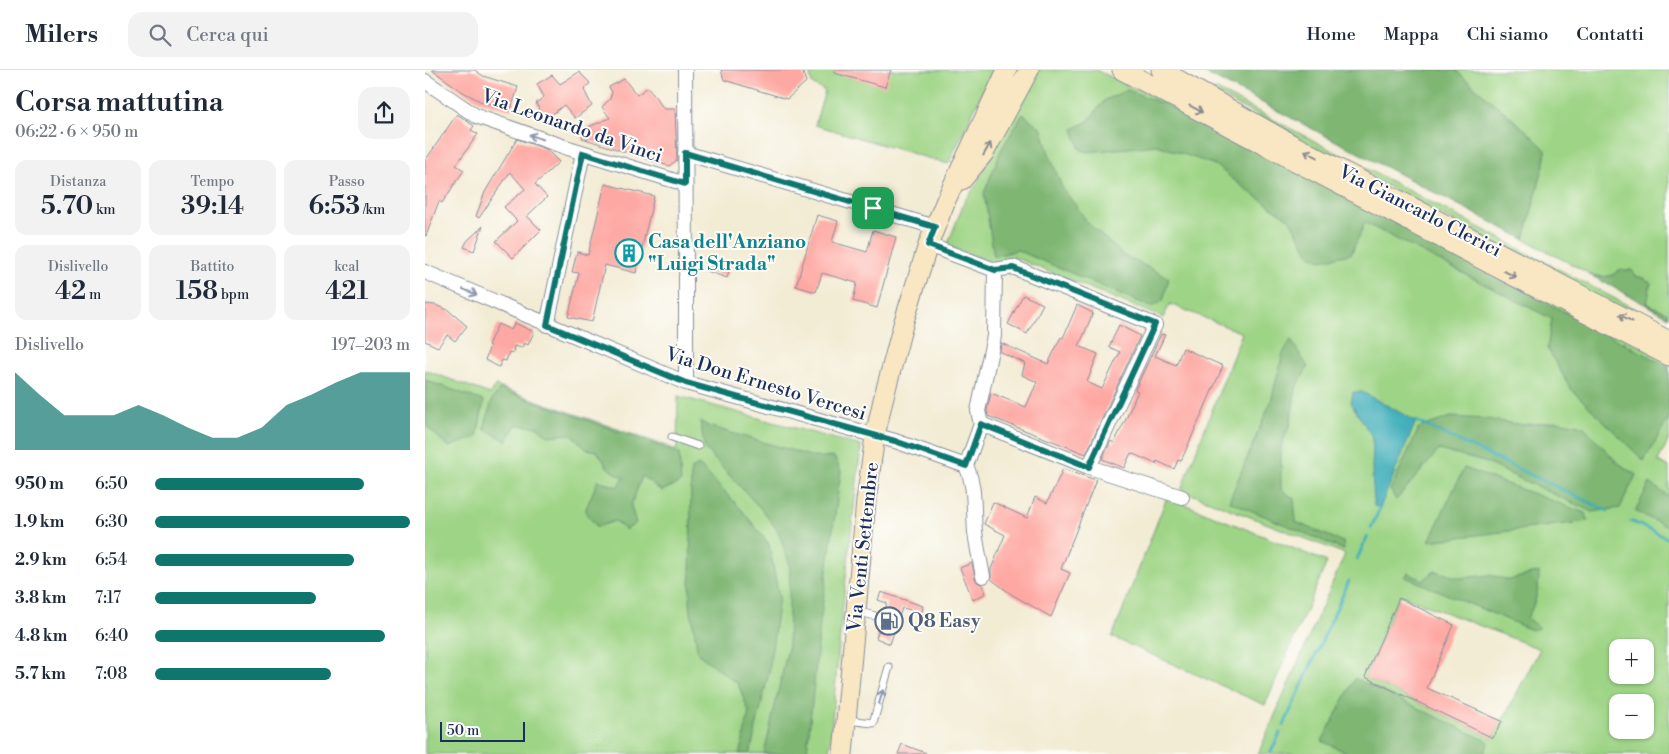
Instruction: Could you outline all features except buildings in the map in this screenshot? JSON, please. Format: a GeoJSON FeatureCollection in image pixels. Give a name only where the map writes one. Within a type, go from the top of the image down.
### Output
{"type":"FeatureCollection","features":[{"type":"Feature","properties":{"kind":"street"},"geometry":{"type":"LineString","coordinates":[[685,70],[686,383]]}},
{"type":"Feature","properties":{"kind":"street","name":"Via Venti Settembre"},"geometry":{"type":"LineString","coordinates":[[843,754],[855,611],[875,436],[904,321],[928,245],[946,200],[1007,70]]}},
{"type":"Feature","properties":{"kind":"street","name":"Via Venti Settembre"},"geometry":{"type":"LineString","coordinates":[[996,92],[1013,70]]}},
{"type":"Feature","properties":{"kind":"street","name":"Via Venti Settembre"},"geometry":{"type":"LineString","coordinates":[[946,200],[985,153],[1029,70]]}},
{"type":"Feature","properties":{"kind":"street","name":"Via Giancarlo Clerici"},"geometry":{"type":"LineString","coordinates":[[1106,70],[1172,96]]}},
{"type":"Feature","properties":{"kind":"street","name":"Via Giancarlo Clerici"},"geometry":{"type":"LineString","coordinates":[[1122,70],[1495,267],[1669,356]]}},
{"type":"Feature","properties":{"kind":"street","name":"Via Giancarlo Clerici"},"geometry":{"type":"LineString","coordinates":[[1167,72],[1291,144],[1669,341]]}},
{"type":"Feature","properties":{"kind":"street","name":"Via Leonardo da Vinci"},"geometry":{"type":"LineString","coordinates":[[425,81],[476,116],[583,153],[685,184]]}},
{"type":"Feature","properties":{"kind":"street"},"geometry":{"type":"LineString","coordinates":[[547,325],[583,153]]}},
{"type":"Feature","properties":{"kind":"street"},"geometry":{"type":"LineString","coordinates":[[685,153],[935,227]]}},
{"type":"Feature","properties":{"kind":"street"},"geometry":{"type":"LineString","coordinates":[[928,245],[995,270],[1013,268],[1155,324],[1089,467]]}},
{"type":"Feature","properties":{"kind":"street"},"geometry":{"type":"LineString","coordinates":[[983,576],[975,533],[974,498],[966,466],[981,424],[978,411],[994,336],[995,270]]}},
{"type":"Feature","properties":{"kind":"street","name":"Via Don Ernesto Vercesi"},"geometry":{"type":"LineString","coordinates":[[425,272],[686,383],[895,441],[966,466]]}},
{"type":"Feature","properties":{"kind":"street"},"geometry":{"type":"LineString","coordinates":[[981,424],[1089,467],[1182,497]]}},
{"type":"Feature","properties":{"kind":"lane"},"geometry":{"type":"LineString","coordinates":[[672,438],[698,446]]}},
{"type":"Feature","properties":{"kind":"lane"},"geometry":{"type":"LineString","coordinates":[[855,611],[875,616]]}},
{"type":"Feature","properties":{"kind":"lane"},"geometry":{"type":"LineString","coordinates":[[846,720],[873,723],[889,667]]}},
{"type":"Feature","properties":{"kind":"green space"},"geometry":{"type":"Polygon","coordinates":[[[809,70],[993,70],[948,164],[815,125],[825,91],[812,84],[809,70]]]}},
{"type":"Feature","properties":{"kind":"green space"},"geometry":{"type":"Polygon","coordinates":[[[1034,70],[1096,70],[1129,86],[1172,102],[1669,361],[1669,439],[1658,461],[1669,467],[1669,754],[1258,754],[1345,554],[1181,490],[1242,333],[1170,304],[1163,318],[1013,257],[994,263],[947,246],[965,200],[975,187],[1034,70]],[[1400,595],[1365,677],[1493,738],[1540,649],[1400,595]]]}},
{"type":"Feature","properties":{"kind":"green space"},"geometry":{"type":"Polygon","coordinates":[[[1199,70],[1455,70],[1546,150],[1524,239],[1199,70]]]}},
{"type":"Feature","properties":{"kind":"green space"},"geometry":{"type":"Polygon","coordinates":[[[1455,70],[1669,70],[1669,316],[1524,239],[1546,150],[1455,70]]]}},
{"type":"Feature","properties":{"kind":"green space"},"geometry":{"type":"Polygon","coordinates":[[[1215,89],[1669,327],[1669,338],[1213,92],[1215,89]]]}},
{"type":"Feature","properties":{"kind":"green space"},"geometry":{"type":"Polygon","coordinates":[[[1127,90],[1162,103],[1383,216],[1669,367],[1669,418],[1644,461],[1571,389],[1547,348],[1552,319],[1365,223],[1351,254],[1321,260],[1310,255],[1289,219],[1215,165],[1157,145],[1087,152],[1080,149],[1073,129],[1088,121],[1105,100],[1127,90]]]}},
{"type":"Feature","properties":{"kind":"green space"},"geometry":{"type":"Polygon","coordinates":[[[1023,114],[1042,129],[1062,187],[1089,224],[1123,255],[1169,278],[1163,301],[1151,307],[1017,250],[994,257],[984,193],[1002,148],[1023,114]]]}},
{"type":"Feature","properties":{"kind":"green space"},"geometry":{"type":"Polygon","coordinates":[[[1619,270],[1632,270],[1635,276],[1644,278],[1651,283],[1647,304],[1667,312],[1669,317],[1588,274],[1605,276],[1612,275],[1619,270]]]}},
{"type":"Feature","properties":{"kind":"green space"},"geometry":{"type":"Polygon","coordinates":[[[1291,340],[1308,367],[1296,388],[1290,425],[1281,446],[1281,489],[1294,499],[1296,522],[1343,542],[1344,550],[1229,501],[1271,401],[1283,353],[1291,340]]]}},
{"type":"Feature","properties":{"kind":"green space"},"geometry":{"type":"Polygon","coordinates":[[[425,370],[490,394],[496,386],[677,450],[678,396],[861,446],[842,613],[829,754],[425,754],[425,370]]]}},
{"type":"Feature","properties":{"kind":"green space"},"geometry":{"type":"Polygon","coordinates":[[[425,380],[484,401],[477,437],[449,447],[425,425],[425,380]]]}},
{"type":"Feature","properties":{"kind":"green space"},"geometry":{"type":"Polygon","coordinates":[[[500,389],[679,453],[681,482],[662,491],[642,476],[631,506],[636,523],[626,530],[615,521],[597,527],[585,511],[598,480],[617,487],[624,478],[608,468],[597,451],[586,449],[571,434],[548,436],[538,427],[516,425],[507,441],[484,429],[492,400],[500,389]]]}},
{"type":"Feature","properties":{"kind":"green space"},"geometry":{"type":"Polygon","coordinates":[[[1451,417],[1486,419],[1522,425],[1557,421],[1583,426],[1617,462],[1636,475],[1620,508],[1592,512],[1484,462],[1439,450],[1396,500],[1390,490],[1419,428],[1451,417]]]}},
{"type":"Feature","properties":{"kind":"green space"},"geometry":{"type":"Polygon","coordinates":[[[700,421],[708,426],[814,457],[834,457],[841,471],[820,623],[807,752],[804,754],[764,754],[788,648],[790,565],[778,531],[761,509],[705,449],[700,421]]]}},
{"type":"Feature","properties":{"kind":"green space"},"geometry":{"type":"Polygon","coordinates":[[[699,465],[741,509],[769,544],[779,597],[769,672],[750,754],[740,754],[749,712],[738,684],[698,654],[690,605],[691,469],[699,465]]]}},
{"type":"Feature","properties":{"kind":"green space"},"geometry":{"type":"Polygon","coordinates":[[[1464,468],[1585,513],[1589,521],[1429,541],[1464,468]]]}},
{"type":"Feature","properties":{"kind":"green space"},"geometry":{"type":"Polygon","coordinates":[[[1650,483],[1669,497],[1669,528],[1635,511],[1650,483]]]}},
{"type":"Feature","properties":{"kind":"green space"},"geometry":{"type":"Polygon","coordinates":[[[1167,497],[1327,562],[1265,705],[1112,637],[1167,497]]]}},
{"type":"Feature","properties":{"kind":"green space"},"geometry":{"type":"Polygon","coordinates":[[[1435,571],[1461,578],[1490,575],[1509,580],[1539,572],[1536,596],[1527,618],[1539,628],[1532,630],[1405,577],[1408,573],[1423,580],[1435,571]]]}},
{"type":"Feature","properties":{"kind":"green space"},"geometry":{"type":"Polygon","coordinates":[[[1355,678],[1489,742],[1484,754],[1349,754],[1322,741],[1355,678]]]}},
{"type":"Feature","properties":{"kind":"water"},"geometry":{"type":"Polygon","coordinates":[[[1353,392],[1362,392],[1416,421],[1380,508],[1374,506],[1371,435],[1351,403],[1353,392]]]}},
{"type":"Feature","properties":{"kind":"waterway"},"geometry":{"type":"LineString","coordinates":[[1416,421],[1608,511]]}},
{"type":"Feature","properties":{"kind":"waterway"},"geometry":{"type":"LineString","coordinates":[[1371,528],[1380,508]]}},
{"type":"Feature","properties":{"kind":"waterway"},"geometry":{"type":"LineString","coordinates":[[1631,521],[1669,539]]}},
{"type":"Feature","properties":{"kind":"waterway"},"geometry":{"type":"LineString","coordinates":[[1357,559],[1367,537]]}},
{"type":"Feature","properties":{"kind":"waterway"},"geometry":{"type":"LineString","coordinates":[[1284,725],[1349,581]]}},
{"type":"Feature","properties":{"kind":"waterway"},"geometry":{"type":"LineString","coordinates":[[1271,752],[1280,733]]}},
{"type":"Feature","properties":{"kind":"place","name":"Casa dell'Anziano \"Luigi Strada\""},"geometry":{"type":"Point","coordinates":[629,253]}},
{"type":"Feature","properties":{"kind":"place","name":"Q8 Easy"},"geometry":{"type":"Point","coordinates":[889,621]}},
{"type":"Feature","properties":{"kind":"route"},"geometry":{"type":"LineString","coordinates":[[583,153],[685,184],[685,153],[873,208],[935,227],[928,245],[995,270],[1013,268],[1155,324],[1089,467],[981,424],[966,466],[895,441],[686,383],[547,325],[583,153]]}}]}
